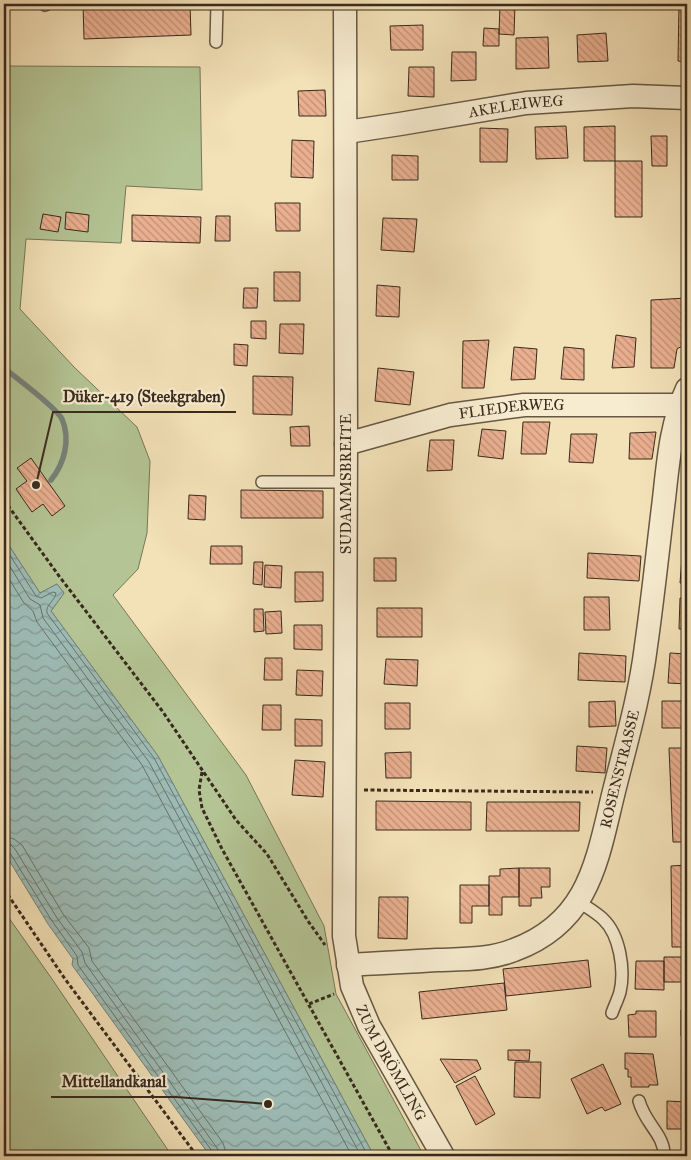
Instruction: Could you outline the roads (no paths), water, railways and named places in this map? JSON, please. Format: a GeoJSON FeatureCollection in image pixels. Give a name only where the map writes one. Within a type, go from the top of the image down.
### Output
{"type":"FeatureCollection","features":[{"type":"Feature","properties":{"kind":"street","name":"SUDAMMSBREITE"},"geometry":{"type":"LineString","coordinates":[[345,4],[346,482],[344,936],[350,975]]}},
{"type":"Feature","properties":{"kind":"street","name":"AKELEIWEG"},"geometry":{"type":"LineString","coordinates":[[346,132],[526,102],[633,96],[687,98]]}},
{"type":"Feature","properties":{"kind":"street","name":"FLIEDERWEG"},"geometry":{"type":"LineString","coordinates":[[346,444],[450,415],[524,405],[683,397]]}},
{"type":"Feature","properties":{"kind":"street","name":"ROSENSTRASSE"},"geometry":{"type":"LineString","coordinates":[[350,975],[486,958],[514,950],[536,940],[553,929],[566,918],[578,901],[589,881],[598,854],[638,694],[646,647],[669,460],[683,397]]}},
{"type":"Feature","properties":{"kind":"street","name":"ZUM DRÖMLING"},"geometry":{"type":"LineString","coordinates":[[350,975],[369,1026],[443,1156]]}},
{"type":"Feature","properties":{"kind":"lane"},"geometry":{"type":"LineString","coordinates":[[216,4],[216,42]]}},
{"type":"Feature","properties":{"kind":"lane"},"geometry":{"type":"LineString","coordinates":[[262,482],[346,482]]}},
{"type":"Feature","properties":{"kind":"lane"},"geometry":{"type":"LineString","coordinates":[[578,901],[604,919],[614,932],[617,940],[620,952],[621,981],[620,992],[612,1014]]}},
{"type":"Feature","properties":{"kind":"lane"},"geometry":{"type":"LineString","coordinates":[[639,1101],[642,1112],[661,1140],[664,1156]]}},
{"type":"Feature","properties":{"kind":"water"},"geometry":{"type":"Polygon","coordinates":[[[4,538],[40,593],[57,584],[64,593],[51,611],[158,756],[374,1156],[210,1156],[72,965],[73,959],[48,924],[4,852],[4,538]]]}},
{"type":"Feature","properties":{"kind":"waterway"},"geometry":{"type":"LineString","coordinates":[[4,368],[44,400],[62,419],[66,435],[65,451],[56,474],[51,480]]}},
{"type":"Feature","properties":{"kind":"place","name":"Düker-419 (Steekgraben)"},"geometry":{"type":"Point","coordinates":[36,485]}},
{"type":"Feature","properties":{"kind":"place","name":"Mittellandkanal"},"geometry":{"type":"Point","coordinates":[268,1104]}}]}
